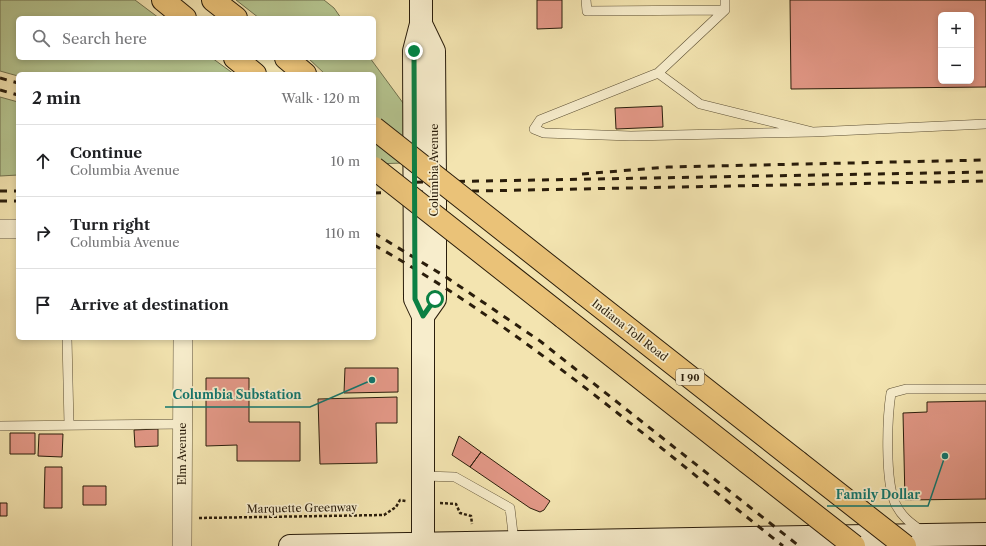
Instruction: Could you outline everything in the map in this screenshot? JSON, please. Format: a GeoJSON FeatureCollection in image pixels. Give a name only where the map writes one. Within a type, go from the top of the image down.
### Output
{"type":"FeatureCollection","features":[{"type":"Feature","properties":{"kind":"highway"},"geometry":{"type":"LineString","coordinates":[[163,0],[183,16]]}},
{"type":"Feature","properties":{"kind":"highway"},"geometry":{"type":"LineString","coordinates":[[213,0],[233,16]]}},
{"type":"Feature","properties":{"kind":"highway"},"geometry":{"type":"LineString","coordinates":[[238,60],[252,72]]}},
{"type":"Feature","properties":{"kind":"highway"},"geometry":{"type":"LineString","coordinates":[[288,60],[303,72]]}},
{"type":"Feature","properties":{"kind":"highway","name":"Indiana Toll Road"},"geometry":{"type":"LineString","coordinates":[[376,130],[905,546]]}},
{"type":"Feature","properties":{"kind":"highway"},"geometry":{"type":"LineString","coordinates":[[376,170],[854,546]]}},
{"type":"Feature","properties":{"kind":"main road","name":"Columbia Avenue"},"geometry":{"type":"LineString","coordinates":[[421,0],[421,24],[434,51],[435,182],[435,299],[423,316],[423,545]]}},
{"type":"Feature","properties":{"kind":"main road"},"geometry":{"type":"LineString","coordinates":[[290,546],[423,545],[514,542],[691,543],[986,534]]}},
{"type":"Feature","properties":{"kind":"street"},"geometry":{"type":"LineString","coordinates":[[0,230],[16,229]]}},
{"type":"Feature","properties":{"kind":"street","name":"Elm Avenue"},"geometry":{"type":"LineString","coordinates":[[182,546],[183,340]]}},
{"type":"Feature","properties":{"kind":"lane"},"geometry":{"type":"LineString","coordinates":[[586,0],[587,11],[725,5]]}},
{"type":"Feature","properties":{"kind":"lane"},"geometry":{"type":"LineString","coordinates":[[725,5],[658,73],[540,120],[534,129],[544,133],[631,136],[813,132],[986,124]]}},
{"type":"Feature","properties":{"kind":"lane"},"geometry":{"type":"LineString","coordinates":[[658,73],[700,104],[813,132]]}},
{"type":"Feature","properties":{"kind":"lane"},"geometry":{"type":"LineString","coordinates":[[68,340],[69,425]]}},
{"type":"Feature","properties":{"kind":"lane"},"geometry":{"type":"LineString","coordinates":[[928,535],[907,522],[895,502],[890,486],[888,409],[891,393],[906,389],[986,389]]}},
{"type":"Feature","properties":{"kind":"lane"},"geometry":{"type":"LineString","coordinates":[[0,426],[182,424]]}},
{"type":"Feature","properties":{"kind":"lane"},"geometry":{"type":"LineString","coordinates":[[424,476],[455,477],[510,508],[514,542]]}},
{"type":"Feature","properties":{"kind":"path","name":"Marquette Greenway"},"geometry":{"type":"LineString","coordinates":[[197,518],[384,515],[396,507],[400,500]]}},
{"type":"Feature","properties":{"kind":"path"},"geometry":{"type":"LineString","coordinates":[[456,504],[460,512],[472,516]]}},
{"type":"Feature","properties":{"kind":"green space"},"geometry":{"type":"Polygon","coordinates":[[[0,0],[135,0],[156,16],[16,16],[16,60],[215,60],[231,72],[16,72],[16,75],[0,71],[0,0]]]}},
{"type":"Feature","properties":{"kind":"green space"},"geometry":{"type":"Polygon","coordinates":[[[236,0],[324,0],[334,8],[340,16],[256,16],[236,0]]]}},
{"type":"Feature","properties":{"kind":"green space"},"geometry":{"type":"Polygon","coordinates":[[[310,60],[371,60],[406,107],[403,163],[376,164],[376,72],[323,72],[310,60]]]}},
{"type":"Feature","properties":{"kind":"green space"},"geometry":{"type":"Polygon","coordinates":[[[0,97],[16,101],[16,175],[0,176],[0,97]]]}},
{"type":"Feature","properties":{"kind":"building"},"geometry":{"type":"Polygon","coordinates":[[[537,0],[562,0],[562,28],[537,29],[537,0]]]}},
{"type":"Feature","properties":{"kind":"building"},"geometry":{"type":"Polygon","coordinates":[[[790,0],[986,0],[986,87],[791,89],[790,0]]]}},
{"type":"Feature","properties":{"kind":"building"},"geometry":{"type":"Polygon","coordinates":[[[662,106],[663,127],[616,129],[615,108],[662,106]]]}},
{"type":"Feature","properties":{"kind":"building"},"geometry":{"type":"Polygon","coordinates":[[[345,368],[398,368],[398,392],[344,393],[345,368]]]}},
{"type":"Feature","properties":{"kind":"building"},"geometry":{"type":"Polygon","coordinates":[[[206,378],[249,378],[249,422],[300,422],[300,461],[237,461],[237,445],[206,446],[206,378]]]}},
{"type":"Feature","properties":{"kind":"building"},"geometry":{"type":"Polygon","coordinates":[[[397,397],[397,423],[376,423],[377,463],[320,464],[318,399],[397,397]]]}},
{"type":"Feature","properties":{"kind":"building"},"geometry":{"type":"Polygon","coordinates":[[[986,401],[986,499],[905,500],[903,413],[927,412],[927,402],[986,401]]]}},
{"type":"Feature","properties":{"kind":"building"},"geometry":{"type":"Polygon","coordinates":[[[158,429],[158,446],[135,447],[134,430],[158,429]]]}},
{"type":"Feature","properties":{"kind":"building"},"geometry":{"type":"Polygon","coordinates":[[[10,433],[35,433],[35,454],[10,454],[10,433]]]}},
{"type":"Feature","properties":{"kind":"building"},"geometry":{"type":"Polygon","coordinates":[[[39,434],[63,434],[62,457],[38,456],[39,434]]]}},
{"type":"Feature","properties":{"kind":"building"},"geometry":{"type":"Polygon","coordinates":[[[459,436],[481,452],[470,467],[452,455],[459,436]]]}},
{"type":"Feature","properties":{"kind":"building"},"geometry":{"type":"Polygon","coordinates":[[[481,452],[550,501],[544,510],[540,512],[530,508],[470,467],[481,452]]]}},
{"type":"Feature","properties":{"kind":"building"},"geometry":{"type":"Polygon","coordinates":[[[45,467],[62,467],[62,508],[44,508],[45,467]]]}},
{"type":"Feature","properties":{"kind":"building"},"geometry":{"type":"Polygon","coordinates":[[[83,486],[106,486],[106,505],[83,505],[83,486]]]}},
{"type":"Feature","properties":{"kind":"building"},"geometry":{"type":"Polygon","coordinates":[[[0,503],[7,503],[7,516],[0,516],[0,503]]]}},
{"type":"Feature","properties":{"kind":"railway"},"geometry":{"type":"LineString","coordinates":[[0,78],[16,82]]}},
{"type":"Feature","properties":{"kind":"railway"},"geometry":{"type":"LineString","coordinates":[[0,90],[16,94]]}},
{"type":"Feature","properties":{"kind":"railway"},"geometry":{"type":"LineString","coordinates":[[582,174],[668,167],[986,160]]}},
{"type":"Feature","properties":{"kind":"railway"},"geometry":{"type":"LineString","coordinates":[[376,183],[986,172]]}},
{"type":"Feature","properties":{"kind":"railway"},"geometry":{"type":"LineString","coordinates":[[376,193],[986,181]]}},
{"type":"Feature","properties":{"kind":"railway"},"geometry":{"type":"LineString","coordinates":[[0,191],[16,191]]}},
{"type":"Feature","properties":{"kind":"railway"},"geometry":{"type":"LineString","coordinates":[[0,201],[16,201]]}},
{"type":"Feature","properties":{"kind":"railway"},"geometry":{"type":"LineString","coordinates":[[376,234],[446,277],[540,341],[799,546]]}},
{"type":"Feature","properties":{"kind":"railway"},"geometry":{"type":"LineString","coordinates":[[376,246],[429,277],[534,349],[635,427],[783,546]]}},
{"type":"Feature","properties":{"kind":"place","name":"Columbia Substation"},"geometry":{"type":"Point","coordinates":[372,380]}},
{"type":"Feature","properties":{"kind":"place","name":"Family Dollar"},"geometry":{"type":"Point","coordinates":[945,456]}},
{"type":"Feature","properties":{"kind":"route"},"geometry":{"type":"LineString","coordinates":[[414,51],[415,299],[423,316],[435,299]]}}]}
